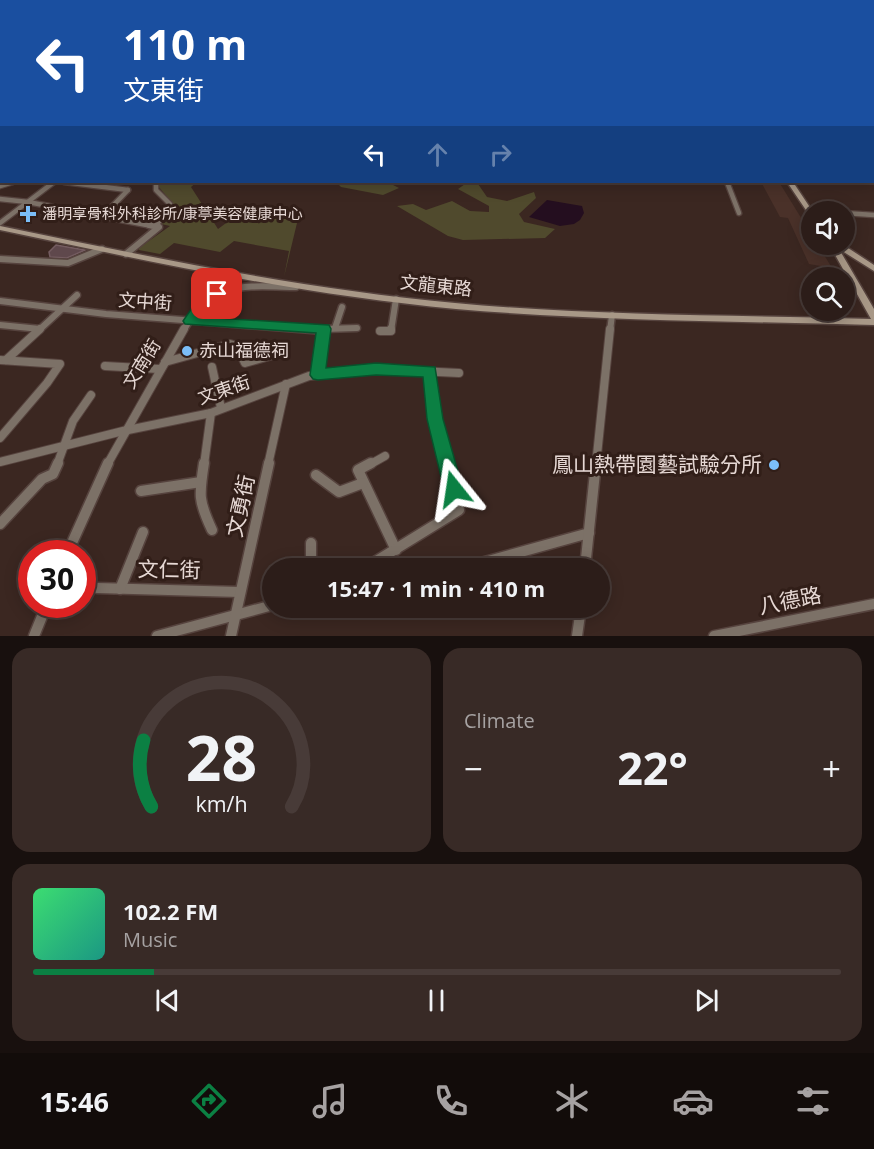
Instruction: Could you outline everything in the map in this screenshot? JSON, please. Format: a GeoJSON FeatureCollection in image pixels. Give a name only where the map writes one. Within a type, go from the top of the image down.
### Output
{"type":"FeatureCollection","features":[{"type":"Feature","properties":{"kind":"street"},"geometry":{"type":"LineString","coordinates":[[0,223],[53,183]]}},
{"type":"Feature","properties":{"kind":"street"},"geometry":{"type":"LineString","coordinates":[[72,183],[128,190]]}},
{"type":"Feature","properties":{"kind":"street"},"geometry":{"type":"LineString","coordinates":[[126,183],[128,190]]}},
{"type":"Feature","properties":{"kind":"street"},"geometry":{"type":"LineString","coordinates":[[155,225],[167,215],[170,204],[156,190],[156,183]]}},
{"type":"Feature","properties":{"kind":"street"},"geometry":{"type":"LineString","coordinates":[[727,183],[739,213]]}},
{"type":"Feature","properties":{"kind":"street"},"geometry":{"type":"LineString","coordinates":[[791,183],[803,201]]}},
{"type":"Feature","properties":{"kind":"street"},"geometry":{"type":"LineString","coordinates":[[102,217],[128,190]]}},
{"type":"Feature","properties":{"kind":"street"},"geometry":{"type":"LineString","coordinates":[[0,199],[28,202],[159,227],[126,254]]}},
{"type":"Feature","properties":{"kind":"street"},"geometry":{"type":"LineString","coordinates":[[855,214],[871,215],[874,221]]}},
{"type":"Feature","properties":{"kind":"street","name":"文龍東路"},"geometry":{"type":"LineString","coordinates":[[0,228],[126,254],[317,287],[456,306],[612,315],[874,322]]}},
{"type":"Feature","properties":{"kind":"street"},"geometry":{"type":"LineString","coordinates":[[0,258],[68,262],[102,249]]}},
{"type":"Feature","properties":{"kind":"street"},"geometry":{"type":"LineString","coordinates":[[840,255],[874,317]]}},
{"type":"Feature","properties":{"kind":"street"},"geometry":{"type":"LineString","coordinates":[[853,255],[873,267]]}},
{"type":"Feature","properties":{"kind":"street","name":"文南街"},"geometry":{"type":"LineString","coordinates":[[72,540],[86,504],[123,431],[197,311],[217,294],[258,286],[317,287]]}},
{"type":"Feature","properties":{"kind":"street"},"geometry":{"type":"LineString","coordinates":[[3,360],[77,295]]}},
{"type":"Feature","properties":{"kind":"street"},"geometry":{"type":"LineString","coordinates":[[380,331],[391,331],[396,299]]}},
{"type":"Feature","properties":{"kind":"street","name":"文中街"},"geometry":{"type":"LineString","coordinates":[[0,301],[190,321],[324,329],[357,328]]}},
{"type":"Feature","properties":{"kind":"street"},"geometry":{"type":"LineString","coordinates":[[335,328],[342,307]]}},
{"type":"Feature","properties":{"kind":"street"},"geometry":{"type":"LineString","coordinates":[[586,558],[612,315]]}},
{"type":"Feature","properties":{"kind":"street"},"geometry":{"type":"LineString","coordinates":[[0,326],[40,329]]}},
{"type":"Feature","properties":{"kind":"street"},"geometry":{"type":"LineString","coordinates":[[318,375],[324,329]]}},
{"type":"Feature","properties":{"kind":"street"},"geometry":{"type":"LineString","coordinates":[[105,366],[162,365],[231,344],[237,346],[245,363],[273,355]]}},
{"type":"Feature","properties":{"kind":"street"},"geometry":{"type":"LineString","coordinates":[[0,438],[47,383],[60,364],[3,360]]}},
{"type":"Feature","properties":{"kind":"street"},"geometry":{"type":"LineString","coordinates":[[212,367],[221,408]]}},
{"type":"Feature","properties":{"kind":"street","name":"文東街"},"geometry":{"type":"LineString","coordinates":[[0,462],[66,444],[211,413],[286,384],[318,375],[376,369],[459,373]]}},
{"type":"Feature","properties":{"kind":"street"},"geometry":{"type":"LineString","coordinates":[[382,558],[459,510],[435,419],[430,371]]}},
{"type":"Feature","properties":{"kind":"street","name":"文勇街"},"geometry":{"type":"LineString","coordinates":[[231,636],[286,384]]}},
{"type":"Feature","properties":{"kind":"street"},"geometry":{"type":"LineString","coordinates":[[0,524],[42,479],[52,474],[66,444],[73,421],[91,395]]}},
{"type":"Feature","properties":{"kind":"street"},"geometry":{"type":"LineString","coordinates":[[211,413],[200,505],[212,530]]}},
{"type":"Feature","properties":{"kind":"street"},"geometry":{"type":"LineString","coordinates":[[385,456],[358,470],[396,550]]}},
{"type":"Feature","properties":{"kind":"street"},"geometry":{"type":"LineString","coordinates":[[316,475],[339,492],[363,483]]}},
{"type":"Feature","properties":{"kind":"street"},"geometry":{"type":"LineString","coordinates":[[141,491],[201,482]]}},
{"type":"Feature","properties":{"kind":"street"},"geometry":{"type":"LineString","coordinates":[[120,589],[143,532]]}},
{"type":"Feature","properties":{"kind":"street"},"geometry":{"type":"LineString","coordinates":[[499,558],[589,533]]}},
{"type":"Feature","properties":{"kind":"street"},"geometry":{"type":"LineString","coordinates":[[311,543],[311,558]]}},
{"type":"Feature","properties":{"kind":"street","name":"文仁街"},"geometry":{"type":"LineString","coordinates":[[97,588],[240,592]]}},
{"type":"Feature","properties":{"kind":"street","name":"八德路"},"geometry":{"type":"LineString","coordinates":[[714,636],[874,604]]}},
{"type":"Feature","properties":{"kind":"street"},"geometry":{"type":"LineString","coordinates":[[157,636],[262,608]]}},
{"type":"Feature","properties":{"kind":"street"},"geometry":{"type":"LineString","coordinates":[[34,636],[41,618]]}},
{"type":"Feature","properties":{"kind":"street"},"geometry":{"type":"LineString","coordinates":[[577,636],[580,618]]}},
{"type":"Feature","properties":{"kind":"shaded area"},"geometry":{"type":"Polygon","coordinates":[[[159,183],[196,183],[191,187],[218,229],[245,209],[291,216],[297,223],[284,277],[289,251],[234,241],[220,252],[174,243],[160,254],[139,250],[170,226],[161,224],[169,215],[173,204],[158,186],[159,183]]]}},
{"type":"Feature","properties":{"kind":"shaded area"},"geometry":{"type":"Polygon","coordinates":[[[340,183],[389,183],[399,188],[383,195],[339,185],[340,183]]]}},
{"type":"Feature","properties":{"kind":"shaded area"},"geometry":{"type":"Polygon","coordinates":[[[467,183],[482,183],[478,184],[487,197],[507,201],[534,192],[536,198],[519,214],[524,222],[555,229],[545,238],[463,240],[448,236],[397,206],[413,204],[426,210],[452,201],[470,211],[489,212],[489,206],[458,189],[467,183]]]}},
{"type":"Feature","properties":{"kind":"shaded area"},"geometry":{"type":"Polygon","coordinates":[[[762,183],[780,183],[801,218],[801,246],[788,218],[780,217],[762,183]]]}},
{"type":"Feature","properties":{"kind":"shaded area"},"geometry":{"type":"Polygon","coordinates":[[[547,200],[582,206],[584,213],[574,224],[560,226],[529,217],[547,200]]]}},
{"type":"Feature","properties":{"kind":"shaded area"},"geometry":{"type":"Polygon","coordinates":[[[805,255],[824,255],[831,267],[826,267],[809,264],[805,255]]]}},
{"type":"Feature","properties":{"kind":"building"},"geometry":{"type":"Polygon","coordinates":[[[56,245],[85,250],[67,258],[50,257],[49,252],[56,245]]]}},
{"type":"Feature","properties":{"kind":"place","name":"潘明享骨科外科診所/康葶美容健康中心"},"geometry":{"type":"Point","coordinates":[28,214]}},
{"type":"Feature","properties":{"kind":"place","name":"赤山福德祠"},"geometry":{"type":"Point","coordinates":[187,351]}},
{"type":"Feature","properties":{"kind":"place","name":"鳳山熱帶園藝試驗分所"},"geometry":{"type":"Point","coordinates":[774,465]}},
{"type":"Feature","properties":{"kind":"route"},"geometry":{"type":"LineString","coordinates":[[217,294],[209,298],[190,321],[324,329],[318,375],[376,369],[430,371],[435,419],[454,489]]}}]}
